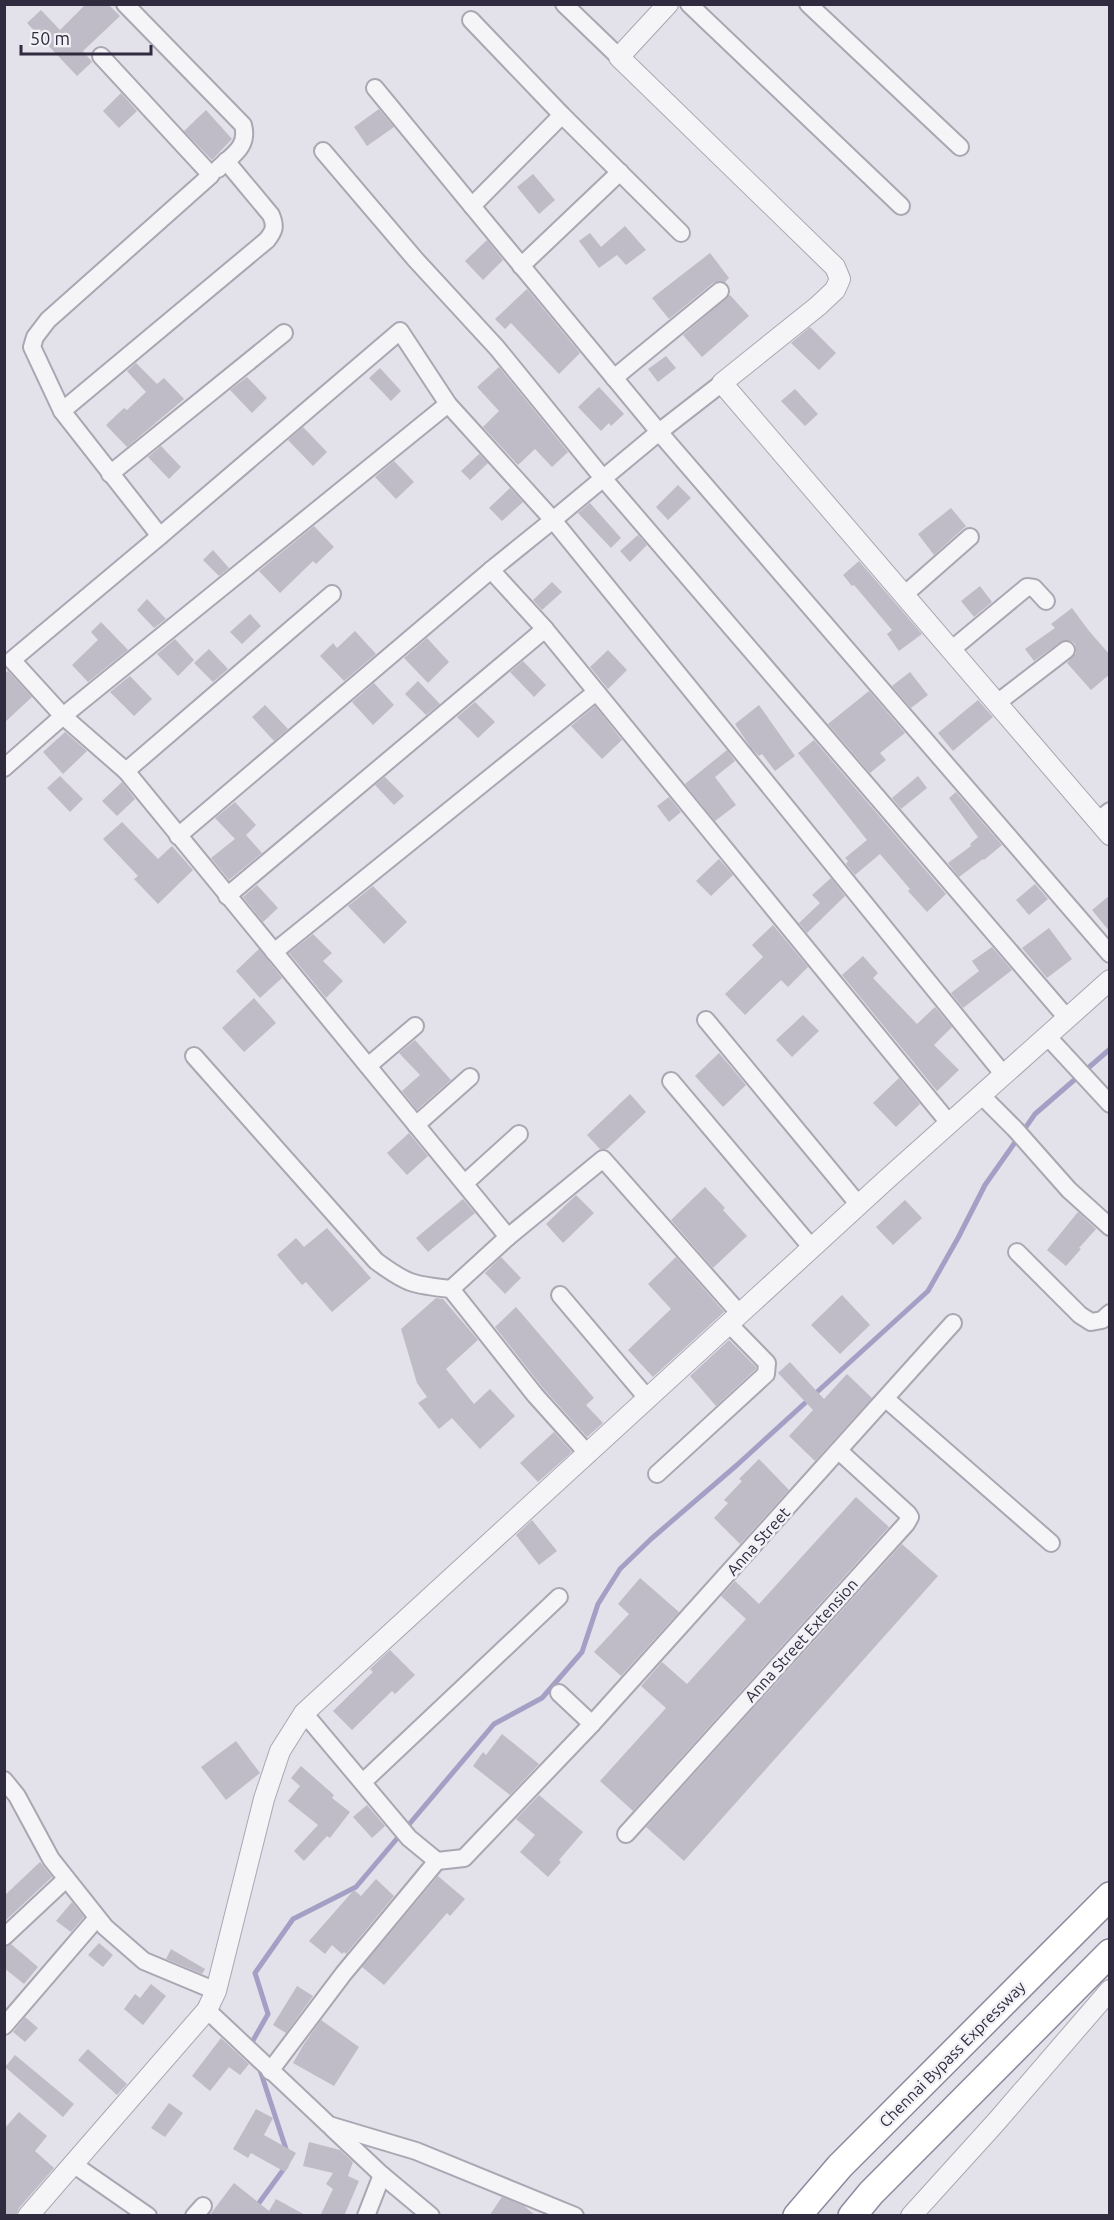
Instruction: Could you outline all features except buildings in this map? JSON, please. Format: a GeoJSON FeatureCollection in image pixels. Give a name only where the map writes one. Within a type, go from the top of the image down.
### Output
{"type":"FeatureCollection","features":[{"type":"Feature","properties":{"kind":"highway","name":"Chennai Bypass Expressway"},"geometry":{"type":"LineString","coordinates":[[797,2216],[840,2166],[1110,1896]]}},
{"type":"Feature","properties":{"kind":"highway"},"geometry":{"type":"LineString","coordinates":[[852,2216],[872,2193],[1110,1953]]}},
{"type":"Feature","properties":{"kind":"street"},"geometry":{"type":"LineString","coordinates":[[125,4],[243,125],[246,135],[244,142],[226,161],[48,320],[35,336],[32,347],[62,411],[160,536]]}},
{"type":"Feature","properties":{"kind":"street"},"geometry":{"type":"LineString","coordinates":[[178,836],[491,570],[835,290],[840,279],[835,267],[564,4]]}},
{"type":"Feature","properties":{"kind":"street"},"geometry":{"type":"LineString","coordinates":[[619,57],[668,4]]}},
{"type":"Feature","properties":{"kind":"street"},"geometry":{"type":"LineString","coordinates":[[689,4],[901,206]]}},
{"type":"Feature","properties":{"kind":"street"},"geometry":{"type":"LineString","coordinates":[[808,4],[960,147]]}},
{"type":"Feature","properties":{"kind":"street"},"geometry":{"type":"LineString","coordinates":[[471,20],[562,115],[681,233]]}},
{"type":"Feature","properties":{"kind":"street"},"geometry":{"type":"LineString","coordinates":[[101,56],[211,175]]}},
{"type":"Feature","properties":{"kind":"street"},"geometry":{"type":"LineString","coordinates":[[375,88],[659,432],[1110,954]]}},
{"type":"Feature","properties":{"kind":"street"},"geometry":{"type":"LineString","coordinates":[[472,206],[562,115]]}},
{"type":"Feature","properties":{"kind":"street"},"geometry":{"type":"LineString","coordinates":[[323,151],[415,259],[504,357],[603,477],[1067,1018]]}},
{"type":"Feature","properties":{"kind":"street"},"geometry":{"type":"LineString","coordinates":[[62,411],[258,248],[273,232],[275,225],[271,215],[226,161]]}},
{"type":"Feature","properties":{"kind":"street"},"geometry":{"type":"LineString","coordinates":[[521,266],[620,172]]}},
{"type":"Feature","properties":{"kind":"street"},"geometry":{"type":"LineString","coordinates":[[614,378],[720,291]]}},
{"type":"Feature","properties":{"kind":"street"},"geometry":{"type":"LineString","coordinates":[[508,1237],[126,771],[63,716],[7,658],[160,536],[400,331],[448,404],[553,520],[1004,1075]]}},
{"type":"Feature","properties":{"kind":"street"},"geometry":{"type":"LineString","coordinates":[[110,474],[284,333]]}},
{"type":"Feature","properties":{"kind":"street"},"geometry":{"type":"LineString","coordinates":[[722,382],[997,703],[1106,822]]}},
{"type":"Feature","properties":{"kind":"street"},"geometry":{"type":"LineString","coordinates":[[4,768],[63,716],[448,404]]}},
{"type":"Feature","properties":{"kind":"street"},"geometry":{"type":"LineString","coordinates":[[904,595],[970,537]]}},
{"type":"Feature","properties":{"kind":"street"},"geometry":{"type":"LineString","coordinates":[[491,570],[545,629],[949,1124]]}},
{"type":"Feature","properties":{"kind":"street"},"geometry":{"type":"LineString","coordinates":[[951,650],[1027,587],[1034,588],[1046,601]]}},
{"type":"Feature","properties":{"kind":"street"},"geometry":{"type":"LineString","coordinates":[[126,771],[332,594]]}},
{"type":"Feature","properties":{"kind":"street"},"geometry":{"type":"LineString","coordinates":[[227,896],[545,629]]}},
{"type":"Feature","properties":{"kind":"street"},"geometry":{"type":"LineString","coordinates":[[997,703],[1066,650]]}},
{"type":"Feature","properties":{"kind":"street"},"geometry":{"type":"LineString","coordinates":[[274,952],[596,692]]}},
{"type":"Feature","properties":{"kind":"street"},"geometry":{"type":"LineString","coordinates":[[28,2216],[207,2010],[216,1991],[264,1798],[280,1751],[304,1713],[859,1205],[1110,980]]}},
{"type":"Feature","properties":{"kind":"street"},"geometry":{"type":"LineString","coordinates":[[706,1020],[859,1205]]}},
{"type":"Feature","properties":{"kind":"street"},"geometry":{"type":"LineString","coordinates":[[368,1066],[415,1026]]}},
{"type":"Feature","properties":{"kind":"street"},"geometry":{"type":"LineString","coordinates":[[1047,1036],[1110,1104]]}},
{"type":"Feature","properties":{"kind":"street"},"geometry":{"type":"LineString","coordinates":[[194,1056],[376,1261],[416,1286],[451,1290],[535,1395],[588,1454]]}},
{"type":"Feature","properties":{"kind":"street"},"geometry":{"type":"LineString","coordinates":[[416,1125],[470,1077]]}},
{"type":"Feature","properties":{"kind":"street"},"geometry":{"type":"LineString","coordinates":[[671,1081],[812,1248]]}},
{"type":"Feature","properties":{"kind":"street"},"geometry":{"type":"LineString","coordinates":[[981,1095],[1015,1129],[1069,1190],[1110,1227]]}},
{"type":"Feature","properties":{"kind":"street"},"geometry":{"type":"LineString","coordinates":[[465,1183],[519,1134]]}},
{"type":"Feature","properties":{"kind":"street"},"geometry":{"type":"LineString","coordinates":[[451,1290],[508,1237],[603,1159],[735,1319],[768,1367],[766,1374],[657,1474]]}},
{"type":"Feature","properties":{"kind":"street"},"geometry":{"type":"LineString","coordinates":[[1017,1252],[1086,1319],[1091,1322],[1102,1320],[1110,1313]]}},
{"type":"Feature","properties":{"kind":"street"},"geometry":{"type":"LineString","coordinates":[[560,1295],[648,1399]]}},
{"type":"Feature","properties":{"kind":"street","name":"Anna Street"},"geometry":{"type":"LineString","coordinates":[[437,1861],[464,1858],[592,1724],[953,1323]]}},
{"type":"Feature","properties":{"kind":"street"},"geometry":{"type":"LineString","coordinates":[[886,1398],[1051,1543]]}},
{"type":"Feature","properties":{"kind":"street","name":"Anna Street Extension"},"geometry":{"type":"LineString","coordinates":[[626,1833],[906,1524],[908,1514],[839,1451]]}},
{"type":"Feature","properties":{"kind":"street"},"geometry":{"type":"LineString","coordinates":[[363,1782],[560,1597]]}},
{"type":"Feature","properties":{"kind":"street"},"geometry":{"type":"LineString","coordinates":[[559,1693],[592,1724]]}},
{"type":"Feature","properties":{"kind":"street"},"geometry":{"type":"LineString","coordinates":[[270,2071],[344,1973],[437,1861],[404,1831],[304,1713]]}},
{"type":"Feature","properties":{"kind":"street"},"geometry":{"type":"LineString","coordinates":[[4,1780],[17,1796],[51,1860],[97,1918],[144,1961],[216,1991]]}},
{"type":"Feature","properties":{"kind":"street"},"geometry":{"type":"LineString","coordinates":[[4,1937],[66,1879]]}},
{"type":"Feature","properties":{"kind":"street"},"geometry":{"type":"LineString","coordinates":[[4,2026],[97,1918]]}},
{"type":"Feature","properties":{"kind":"street"},"geometry":{"type":"LineString","coordinates":[[911,2216],[1110,1990]]}},
{"type":"Feature","properties":{"kind":"street"},"geometry":{"type":"LineString","coordinates":[[207,2010],[382,2175],[431,2216]]}},
{"type":"Feature","properties":{"kind":"street"},"geometry":{"type":"LineString","coordinates":[[329,2126],[416,2151],[575,2216]]}},
{"type":"Feature","properties":{"kind":"street"},"geometry":{"type":"LineString","coordinates":[[73,2164],[148,2216]]}},
{"type":"Feature","properties":{"kind":"street"},"geometry":{"type":"LineString","coordinates":[[366,2216],[382,2175]]}},
{"type":"Feature","properties":{"kind":"waterway"},"geometry":{"type":"LineString","coordinates":[[252,2047],[251,2044],[268,2014],[255,1973],[293,1919],[356,1887],[494,1724],[542,1698],[582,1652],[598,1604],[620,1569],[928,1291],[985,1185],[1035,1114],[1110,1049]]}},
{"type":"Feature","properties":{"kind":"waterway"},"geometry":{"type":"LineString","coordinates":[[259,2067],[287,2152]]}},
{"type":"Feature","properties":{"kind":"waterway"},"geometry":{"type":"LineString","coordinates":[[256,2207],[286,2166]]}}]}
